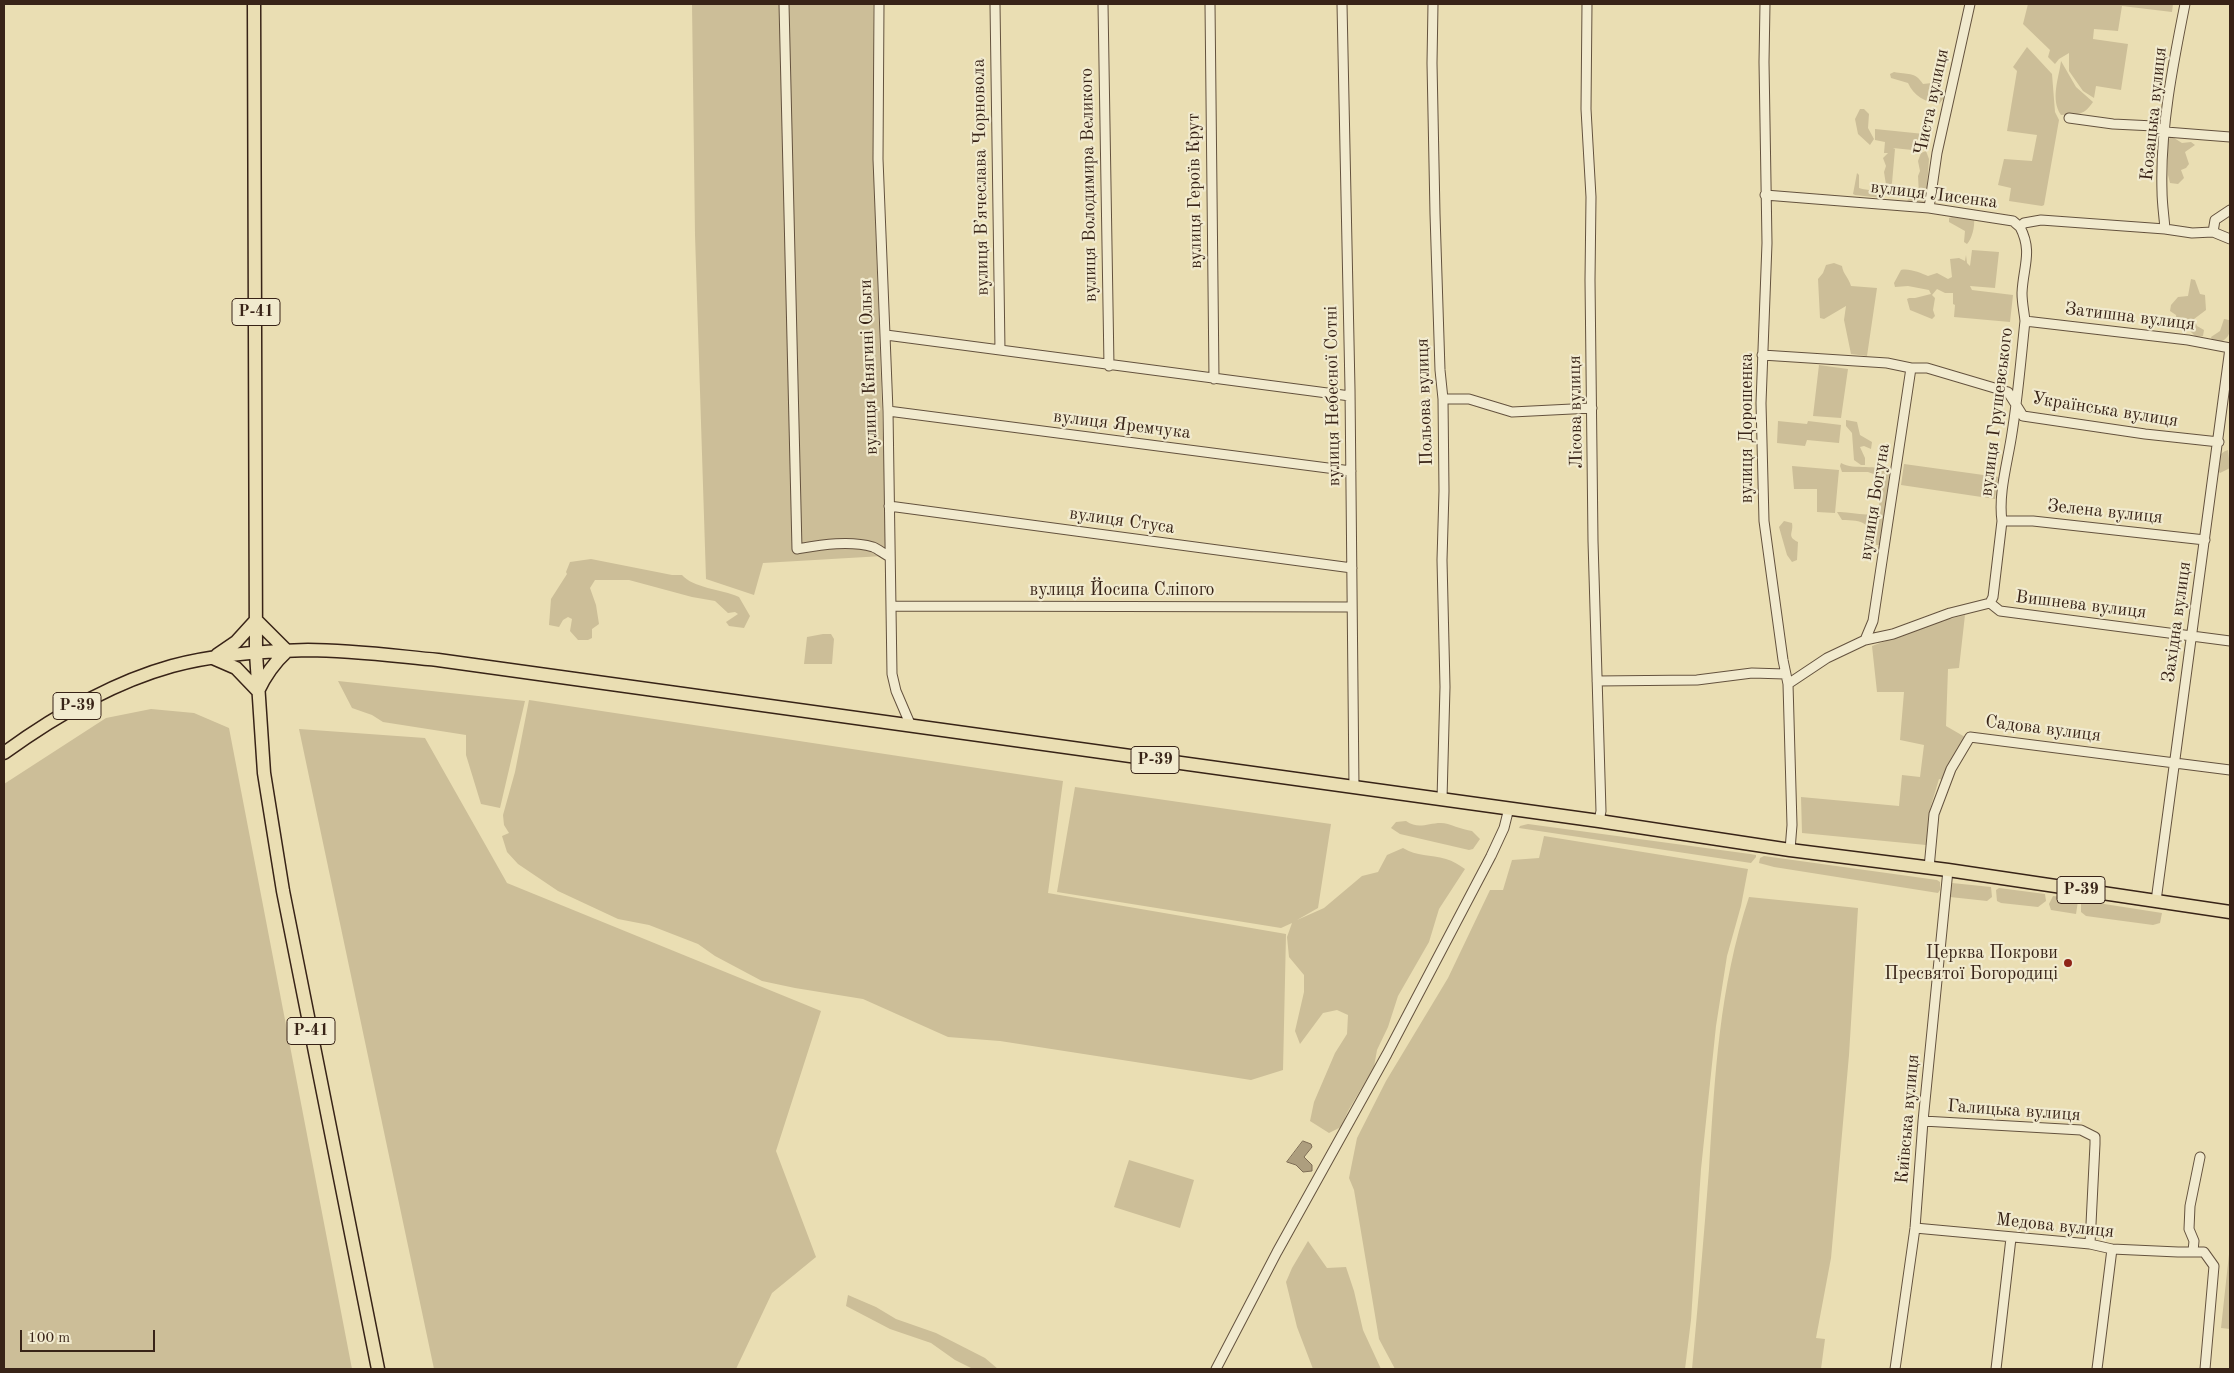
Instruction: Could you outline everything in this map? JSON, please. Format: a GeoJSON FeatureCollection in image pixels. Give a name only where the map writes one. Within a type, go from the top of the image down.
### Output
{"type":"FeatureCollection","features":[{"type":"Feature","properties":{"kind":"main road","name":"Р-41"},"geometry":{"type":"LineString","coordinates":[[254,4],[256,653],[264,773],[283,891],[378,1369]]}},
{"type":"Feature","properties":{"kind":"main road"},"geometry":{"type":"LineString","coordinates":[[256,620],[287,651],[277,660],[258,691],[236,668],[212,658],[236,642],[256,620]]}},
{"type":"Feature","properties":{"kind":"main road","name":"Р-39"},"geometry":{"type":"LineString","coordinates":[[4,753],[42,725],[108,690],[165,668],[212,658],[256,653],[330,651],[438,660],[1509,808],[2230,912]]}},
{"type":"Feature","properties":{"kind":"street"},"geometry":{"type":"LineString","coordinates":[[784,4],[797,549],[826,544],[853,544],[873,548],[890,557]]}},
{"type":"Feature","properties":{"kind":"street","name":"вулиця Княгині Ольги"},"geometry":{"type":"LineString","coordinates":[[879,4],[878,159],[886,335],[892,674],[898,696],[911,726]]}},
{"type":"Feature","properties":{"kind":"street","name":"вулиця Вʼячеслава Чорновола"},"geometry":{"type":"LineString","coordinates":[[995,4],[1000,350]]}},
{"type":"Feature","properties":{"kind":"street","name":"вулиця Володимира Великого"},"geometry":{"type":"LineString","coordinates":[[1103,4],[1109,366]]}},
{"type":"Feature","properties":{"kind":"street","name":"вулиця Героїв Крут"},"geometry":{"type":"LineString","coordinates":[[1210,4],[1214,379]]}},
{"type":"Feature","properties":{"kind":"street","name":"вулиця Небесної Сотні"},"geometry":{"type":"LineString","coordinates":[[1342,4],[1350,396],[1354,787]]}},
{"type":"Feature","properties":{"kind":"street","name":"Польова вулиця"},"geometry":{"type":"LineString","coordinates":[[1433,4],[1435,204],[1440,370],[1443,399],[1444,491],[1442,560],[1446,687],[1442,799]]}},
{"type":"Feature","properties":{"kind":"street","name":"Лісова вулиця"},"geometry":{"type":"LineString","coordinates":[[1587,4],[1586,109],[1591,197],[1590,280],[1600,821]]}},
{"type":"Feature","properties":{"kind":"street","name":"вулиця Дорошенка"},"geometry":{"type":"LineString","coordinates":[[1765,4],[1766,304],[1761,403],[1764,521],[1785,674],[1788,684],[1792,825],[1790,850]]}},
{"type":"Feature","properties":{"kind":"street","name":"Чиста вулиця"},"geometry":{"type":"LineString","coordinates":[[1929,208],[1937,153],[1970,4]]}},
{"type":"Feature","properties":{"kind":"street","name":"Козацька вулиця"},"geometry":{"type":"LineString","coordinates":[[2165,229],[2162,190],[2170,89],[2186,4]]}},
{"type":"Feature","properties":{"kind":"street"},"geometry":{"type":"LineString","coordinates":[[2069,118],[2113,124],[2154,126],[2166,132],[2230,137]]}},
{"type":"Feature","properties":{"kind":"street","name":"вулиця Лисенка"},"geometry":{"type":"LineString","coordinates":[[1765,195],[1929,208],[2013,221],[2020,227]]}},
{"type":"Feature","properties":{"kind":"street"},"geometry":{"type":"LineString","coordinates":[[2213,232],[2215,220],[2230,210]]}},
{"type":"Feature","properties":{"kind":"street"},"geometry":{"type":"LineString","coordinates":[[2020,227],[2024,223],[2041,220],[2165,229],[2192,234],[2213,232],[2230,239]]}},
{"type":"Feature","properties":{"kind":"street","name":"вулиця Грушевського"},"geometry":{"type":"LineString","coordinates":[[1990,604],[1993,596],[2002,521],[2000,511],[2016,406],[2025,321],[2022,309],[2022,290],[2028,246],[2020,227]]}},
{"type":"Feature","properties":{"kind":"street","name":"Затишна вулиця"},"geometry":{"type":"LineString","coordinates":[[2025,321],[2188,340],[2230,348]]}},
{"type":"Feature","properties":{"kind":"street"},"geometry":{"type":"LineString","coordinates":[[886,335],[1109,366],[1350,396]]}},
{"type":"Feature","properties":{"kind":"street","name":"Західна вулиця"},"geometry":{"type":"LineString","coordinates":[[2156,901],[2191,637],[2219,442],[2228,393],[2230,348]]}},
{"type":"Feature","properties":{"kind":"street","name":"Українська вулиця"},"geometry":{"type":"LineString","coordinates":[[1762,355],[1887,363],[1911,368],[1927,368],[2008,392],[2023,416],[2145,434],[2219,442]]}},
{"type":"Feature","properties":{"kind":"street","name":"вулиця Богуна"},"geometry":{"type":"LineString","coordinates":[[1864,640],[1873,621],[1911,368]]}},
{"type":"Feature","properties":{"kind":"street"},"geometry":{"type":"LineString","coordinates":[[1443,399],[1469,399],[1512,412],[1592,408]]}},
{"type":"Feature","properties":{"kind":"street","name":"вулиця Яремчука"},"geometry":{"type":"LineString","coordinates":[[888,411],[1351,470]]}},
{"type":"Feature","properties":{"kind":"street","name":"вулиця Стуса"},"geometry":{"type":"LineString","coordinates":[[889,506],[1352,568]]}},
{"type":"Feature","properties":{"kind":"street","name":"Зелена вулиця"},"geometry":{"type":"LineString","coordinates":[[2002,521],[2033,521],[2205,540]]}},
{"type":"Feature","properties":{"kind":"street"},"geometry":{"type":"LineString","coordinates":[[1788,684],[1827,658],[1864,640],[1893,634],[1950,613],[1990,604]]}},
{"type":"Feature","properties":{"kind":"street","name":"Вишнева вулиця"},"geometry":{"type":"LineString","coordinates":[[1990,604],[2000,611],[2230,641]]}},
{"type":"Feature","properties":{"kind":"street","name":"вулиця Йосипа Сліпого"},"geometry":{"type":"LineString","coordinates":[[891,606],[1352,607]]}},
{"type":"Feature","properties":{"kind":"street"},"geometry":{"type":"LineString","coordinates":[[1597,680],[1697,680],[1752,673],[1785,674]]}},
{"type":"Feature","properties":{"kind":"street","name":"Садова вулиця"},"geometry":{"type":"LineString","coordinates":[[1931,868],[1934,814],[1941,792],[1970,737],[2230,770]]}},
{"type":"Feature","properties":{"kind":"street"},"geometry":{"type":"LineString","coordinates":[[1216,1369],[1277,1252],[1387,1054],[1491,856],[1504,828],[1509,808]]}},
{"type":"Feature","properties":{"kind":"street","name":"Київська вулиця"},"geometry":{"type":"LineString","coordinates":[[1895,1369],[1915,1228],[1923,1121],[1948,870]]}},
{"type":"Feature","properties":{"kind":"street","name":"Галицька вулиця"},"geometry":{"type":"LineString","coordinates":[[1923,1121],[2080,1130],[2091,1134],[2095,1137],[2096,1144],[2090,1244]]}},
{"type":"Feature","properties":{"kind":"street"},"geometry":{"type":"LineString","coordinates":[[2200,1157],[2190,1206],[2189,1229],[2194,1241],[2192,1250],[2204,1252],[2214,1266],[2205,1369]]}},
{"type":"Feature","properties":{"kind":"street","name":"Медова вулиця"},"geometry":{"type":"LineString","coordinates":[[1915,1228],[2090,1244],[2112,1249],[2178,1252],[2192,1250]]}},
{"type":"Feature","properties":{"kind":"street"},"geometry":{"type":"LineString","coordinates":[[1996,1369],[2011,1238]]}},
{"type":"Feature","properties":{"kind":"street"},"geometry":{"type":"LineString","coordinates":[[2097,1369],[2112,1249]]}},
{"type":"Feature","properties":{"kind":"shaded area"},"geometry":{"type":"Polygon","coordinates":[[[692,4],[873,4],[875,217],[887,548],[883,556],[763,563],[754,595],[706,579],[695,235],[692,4]]]}},
{"type":"Feature","properties":{"kind":"shaded area"},"geometry":{"type":"Polygon","coordinates":[[[2028,4],[2173,4],[2172,12],[2122,6],[2118,31],[2094,29],[2093,39],[2128,44],[2121,90],[2096,86],[2094,98],[2083,91],[2069,71],[2069,53],[2055,64],[2048,57],[2050,50],[2023,24],[2028,4]]]}},
{"type":"Feature","properties":{"kind":"shaded area"},"geometry":{"type":"Polygon","coordinates":[[[2027,47],[2052,74],[2055,112],[2059,120],[2044,205],[2042,206],[2009,201],[2011,188],[1998,185],[2004,159],[2032,161],[2037,135],[2007,131],[2017,71],[2013,67],[2027,47]]]}},
{"type":"Feature","properties":{"kind":"shaded area"},"geometry":{"type":"Polygon","coordinates":[[[2061,61],[2076,87],[2093,102],[2082,113],[2061,115],[2058,109],[2056,95],[2061,61]]]}},
{"type":"Feature","properties":{"kind":"shaded area"},"geometry":{"type":"Polygon","coordinates":[[[1894,72],[1914,75],[1923,84],[1932,83],[1942,89],[1943,99],[1939,104],[1925,100],[1913,91],[1908,83],[1891,78],[1890,74],[1894,72]]]}},
{"type":"Feature","properties":{"kind":"shaded area"},"geometry":{"type":"Polygon","coordinates":[[[1860,109],[1864,109],[1869,114],[1868,128],[1874,139],[1870,145],[1858,134],[1855,119],[1860,109]]]}},
{"type":"Feature","properties":{"kind":"shaded area"},"geometry":{"type":"Polygon","coordinates":[[[1875,129],[1924,134],[1922,151],[1893,148],[1895,149],[1892,183],[1887,191],[1884,172],[1886,166],[1883,158],[1888,153],[1884,153],[1885,142],[1875,140],[1875,129]]]}},
{"type":"Feature","properties":{"kind":"shaded area"},"geometry":{"type":"Polygon","coordinates":[[[2171,136],[2182,143],[2191,142],[2195,145],[2185,152],[2189,164],[2181,170],[2184,178],[2178,184],[2170,183],[2168,175],[2168,141],[2171,136]]]}},
{"type":"Feature","properties":{"kind":"shaded area"},"geometry":{"type":"Polygon","coordinates":[[[1926,151],[1929,159],[1926,200],[1921,204],[1907,201],[1913,194],[1919,194],[1918,176],[1920,171],[1918,161],[1921,153],[1926,151]]]}},
{"type":"Feature","properties":{"kind":"shaded area"},"geometry":{"type":"Polygon","coordinates":[[[1857,173],[1859,175],[1859,188],[1885,192],[1885,196],[1882,198],[1853,194],[1857,173]]]}},
{"type":"Feature","properties":{"kind":"shaded area"},"geometry":{"type":"Polygon","coordinates":[[[1955,216],[1974,219],[1973,232],[1967,244],[1964,242],[1965,231],[1949,222],[1949,218],[1955,216]]]}},
{"type":"Feature","properties":{"kind":"shaded area"},"geometry":{"type":"Polygon","coordinates":[[[1972,250],[1999,252],[1995,288],[1970,286],[1972,290],[2013,295],[2010,322],[1954,317],[1953,293],[1945,293],[1937,289],[1932,295],[1935,298],[1933,310],[1935,316],[1932,319],[1910,310],[1907,299],[1931,294],[1929,290],[1908,286],[1895,287],[1894,283],[1901,270],[1911,270],[1928,276],[1937,273],[1948,279],[1952,277],[1950,259],[1959,258],[1965,261],[1966,255],[1967,263],[1970,266],[1972,250]]]}},
{"type":"Feature","properties":{"kind":"shaded area"},"geometry":{"type":"Polygon","coordinates":[[[1834,263],[1842,266],[1851,286],[1877,288],[1867,356],[1851,354],[1844,320],[1846,306],[1824,319],[1820,318],[1818,279],[1826,265],[1834,263]]]}},
{"type":"Feature","properties":{"kind":"shaded area"},"geometry":{"type":"Polygon","coordinates":[[[2191,279],[2195,280],[2200,294],[2205,295],[2206,310],[2194,319],[2197,326],[2204,330],[2203,336],[2196,337],[2190,331],[2183,331],[2177,323],[2176,315],[2170,311],[2171,305],[2178,297],[2188,296],[2191,279]]]}},
{"type":"Feature","properties":{"kind":"shaded area"},"geometry":{"type":"Polygon","coordinates":[[[2224,319],[2229,320],[2230,332],[2225,339],[2218,343],[2212,340],[2211,337],[2220,331],[2224,319]]]}},
{"type":"Feature","properties":{"kind":"shaded area"},"geometry":{"type":"Polygon","coordinates":[[[1819,365],[1848,369],[1841,418],[1813,416],[1819,365]]]}},
{"type":"Feature","properties":{"kind":"shaded area"},"geometry":{"type":"Polygon","coordinates":[[[1846,420],[1857,422],[1860,435],[1872,442],[1871,449],[1864,446],[1860,447],[1865,458],[1865,465],[1861,465],[1854,460],[1852,433],[1846,426],[1846,420]]]}},
{"type":"Feature","properties":{"kind":"shaded area"},"geometry":{"type":"Polygon","coordinates":[[[1778,421],[1807,424],[1808,421],[1841,425],[1839,443],[1807,440],[1805,446],[1777,443],[1778,421]]]}},
{"type":"Feature","properties":{"kind":"shaded area"},"geometry":{"type":"Polygon","coordinates":[[[2228,450],[2230,468],[2220,473],[2218,471],[2219,458],[2222,453],[2228,450]]]}},
{"type":"Feature","properties":{"kind":"shaded area"},"geometry":{"type":"Polygon","coordinates":[[[1841,463],[1852,466],[1879,468],[1889,474],[1887,515],[1880,545],[1876,545],[1869,527],[1861,522],[1842,520],[1837,512],[1876,513],[1880,495],[1879,489],[1875,488],[1875,485],[1882,477],[1868,472],[1842,472],[1841,463]]]}},
{"type":"Feature","properties":{"kind":"shaded area"},"geometry":{"type":"Polygon","coordinates":[[[1904,464],[1998,477],[1995,499],[1901,485],[1904,464]]]}},
{"type":"Feature","properties":{"kind":"shaded area"},"geometry":{"type":"Polygon","coordinates":[[[1792,466],[1839,470],[1835,513],[1817,512],[1817,489],[1794,489],[1792,466]]]}},
{"type":"Feature","properties":{"kind":"shaded area"},"geometry":{"type":"Polygon","coordinates":[[[1784,521],[1792,523],[1791,536],[1798,542],[1797,560],[1792,562],[1787,555],[1779,527],[1784,521]]]}},
{"type":"Feature","properties":{"kind":"shaded area"},"geometry":{"type":"Polygon","coordinates":[[[591,559],[672,575],[682,575],[700,586],[739,597],[750,616],[744,628],[729,626],[726,622],[738,614],[735,612],[728,613],[715,601],[692,597],[629,580],[595,580],[590,588],[596,605],[599,624],[592,629],[592,638],[578,640],[570,631],[572,619],[568,617],[563,620],[559,627],[549,625],[551,599],[567,574],[570,562],[591,559]]]}},
{"type":"Feature","properties":{"kind":"shaded area"},"geometry":{"type":"Polygon","coordinates":[[[1965,615],[1959,668],[1948,669],[1946,726],[1965,737],[1943,780],[1939,779],[1930,809],[1926,845],[1802,833],[1801,797],[1899,806],[1902,775],[1920,777],[1924,745],[1900,740],[1904,692],[1877,692],[1872,646],[1937,622],[1965,615]]]}},
{"type":"Feature","properties":{"kind":"shaded area"},"geometry":{"type":"Polygon","coordinates":[[[831,634],[834,639],[832,664],[804,664],[807,637],[831,634]]]}},
{"type":"Feature","properties":{"kind":"shaded area"},"geometry":{"type":"Polygon","coordinates":[[[338,681],[525,701],[500,808],[481,804],[466,755],[466,735],[383,722],[372,715],[352,708],[338,681]]]}},
{"type":"Feature","properties":{"kind":"shaded area"},"geometry":{"type":"Polygon","coordinates":[[[529,700],[1063,781],[1048,893],[1286,934],[1283,1070],[1251,1080],[1000,1041],[948,1037],[863,999],[762,981],[715,956],[698,944],[649,925],[618,919],[558,891],[518,864],[507,852],[502,836],[509,833],[504,825],[503,815],[515,772],[529,700]]]}},
{"type":"Feature","properties":{"kind":"shaded area"},"geometry":{"type":"Polygon","coordinates":[[[151,709],[194,713],[229,728],[352,1369],[4,1369],[4,784],[106,718],[151,709]]]}},
{"type":"Feature","properties":{"kind":"shaded area"},"geometry":{"type":"Polygon","coordinates":[[[299,729],[425,738],[507,883],[821,1011],[776,1151],[816,1257],[772,1293],[736,1369],[434,1369],[299,729]]]}},
{"type":"Feature","properties":{"kind":"shaded area"},"geometry":{"type":"Polygon","coordinates":[[[1075,787],[1331,824],[1318,908],[1297,920],[1324,908],[1362,876],[1378,872],[1387,855],[1403,848],[1413,853],[1449,860],[1465,869],[1439,909],[1429,942],[1398,996],[1388,1027],[1377,1050],[1374,1067],[1348,1111],[1341,1127],[1329,1133],[1310,1121],[1314,1102],[1335,1053],[1347,1034],[1348,1015],[1337,1010],[1323,1013],[1300,1044],[1295,1031],[1304,992],[1304,975],[1289,957],[1287,937],[1292,923],[1281,928],[1057,892],[1075,787]]]}},
{"type":"Feature","properties":{"kind":"shaded area"},"geometry":{"type":"Polygon","coordinates":[[[1406,821],[1419,826],[1448,824],[1472,831],[1480,839],[1473,849],[1469,850],[1400,834],[1391,828],[1396,822],[1406,821]]]}},
{"type":"Feature","properties":{"kind":"shaded area"},"geometry":{"type":"Polygon","coordinates":[[[1528,824],[1750,854],[1756,855],[1756,857],[1751,863],[1519,828],[1528,824]]]}},
{"type":"Feature","properties":{"kind":"shaded area"},"geometry":{"type":"Polygon","coordinates":[[[1544,836],[1748,869],[1741,906],[1727,956],[1716,1026],[1701,1169],[1691,1320],[1685,1369],[1395,1369],[1379,1339],[1354,1190],[1349,1178],[1357,1138],[1386,1081],[1448,978],[1490,890],[1503,890],[1512,860],[1539,858],[1544,836]]]}},
{"type":"Feature","properties":{"kind":"shaded area"},"geometry":{"type":"Polygon","coordinates":[[[1764,856],[1937,880],[1940,882],[1940,890],[1938,893],[1774,867],[1759,863],[1760,858],[1764,856]]]}},
{"type":"Feature","properties":{"kind":"shaded area"},"geometry":{"type":"Polygon","coordinates":[[[1952,883],[1991,887],[1992,897],[1987,901],[1950,897],[1950,885],[1952,883]]]}},
{"type":"Feature","properties":{"kind":"shaded area"},"geometry":{"type":"Polygon","coordinates":[[[1999,888],[2045,894],[2046,901],[2038,907],[2001,903],[1997,901],[1996,890],[1999,888]]]}},
{"type":"Feature","properties":{"kind":"shaded area"},"geometry":{"type":"Polygon","coordinates":[[[2053,896],[2076,899],[2078,901],[2076,914],[2051,910],[2049,904],[2053,896]]]}},
{"type":"Feature","properties":{"kind":"shaded area"},"geometry":{"type":"Polygon","coordinates":[[[1749,897],[1858,908],[1849,1055],[1831,1258],[1816,1338],[1825,1339],[1821,1369],[1692,1369],[1720,1032],[1731,965],[1749,897]]]}},
{"type":"Feature","properties":{"kind":"shaded area"},"geometry":{"type":"Polygon","coordinates":[[[2085,901],[2162,913],[2160,923],[2153,925],[2086,916],[2081,912],[2081,903],[2085,901]]]}},
{"type":"Feature","properties":{"kind":"shaded area"},"geometry":{"type":"Polygon","coordinates":[[[1303,1141],[1311,1144],[1312,1147],[1304,1157],[1312,1165],[1312,1171],[1303,1172],[1296,1165],[1287,1162],[1303,1141]]]}},
{"type":"Feature","properties":{"kind":"shaded area"},"geometry":{"type":"Polygon","coordinates":[[[1129,1160],[1194,1180],[1180,1228],[1114,1207],[1129,1160]]]}},
{"type":"Feature","properties":{"kind":"shaded area"},"geometry":{"type":"Polygon","coordinates":[[[1308,1241],[1327,1268],[1346,1267],[1363,1330],[1381,1369],[1313,1369],[1297,1327],[1286,1282],[1308,1241]]]}},
{"type":"Feature","properties":{"kind":"shaded area"},"geometry":{"type":"Polygon","coordinates":[[[2230,1245],[2230,1329],[2221,1328],[2230,1245]]]}},
{"type":"Feature","properties":{"kind":"shaded area"},"geometry":{"type":"Polygon","coordinates":[[[848,1295],[876,1307],[896,1319],[936,1333],[985,1358],[998,1369],[971,1368],[955,1360],[931,1343],[890,1329],[846,1306],[848,1295]]]}},
{"type":"Feature","properties":{"kind":"place","name":"Церква Покрови Пресвятої Богородиці"},"geometry":{"type":"Point","coordinates":[2068,963]}}]}
